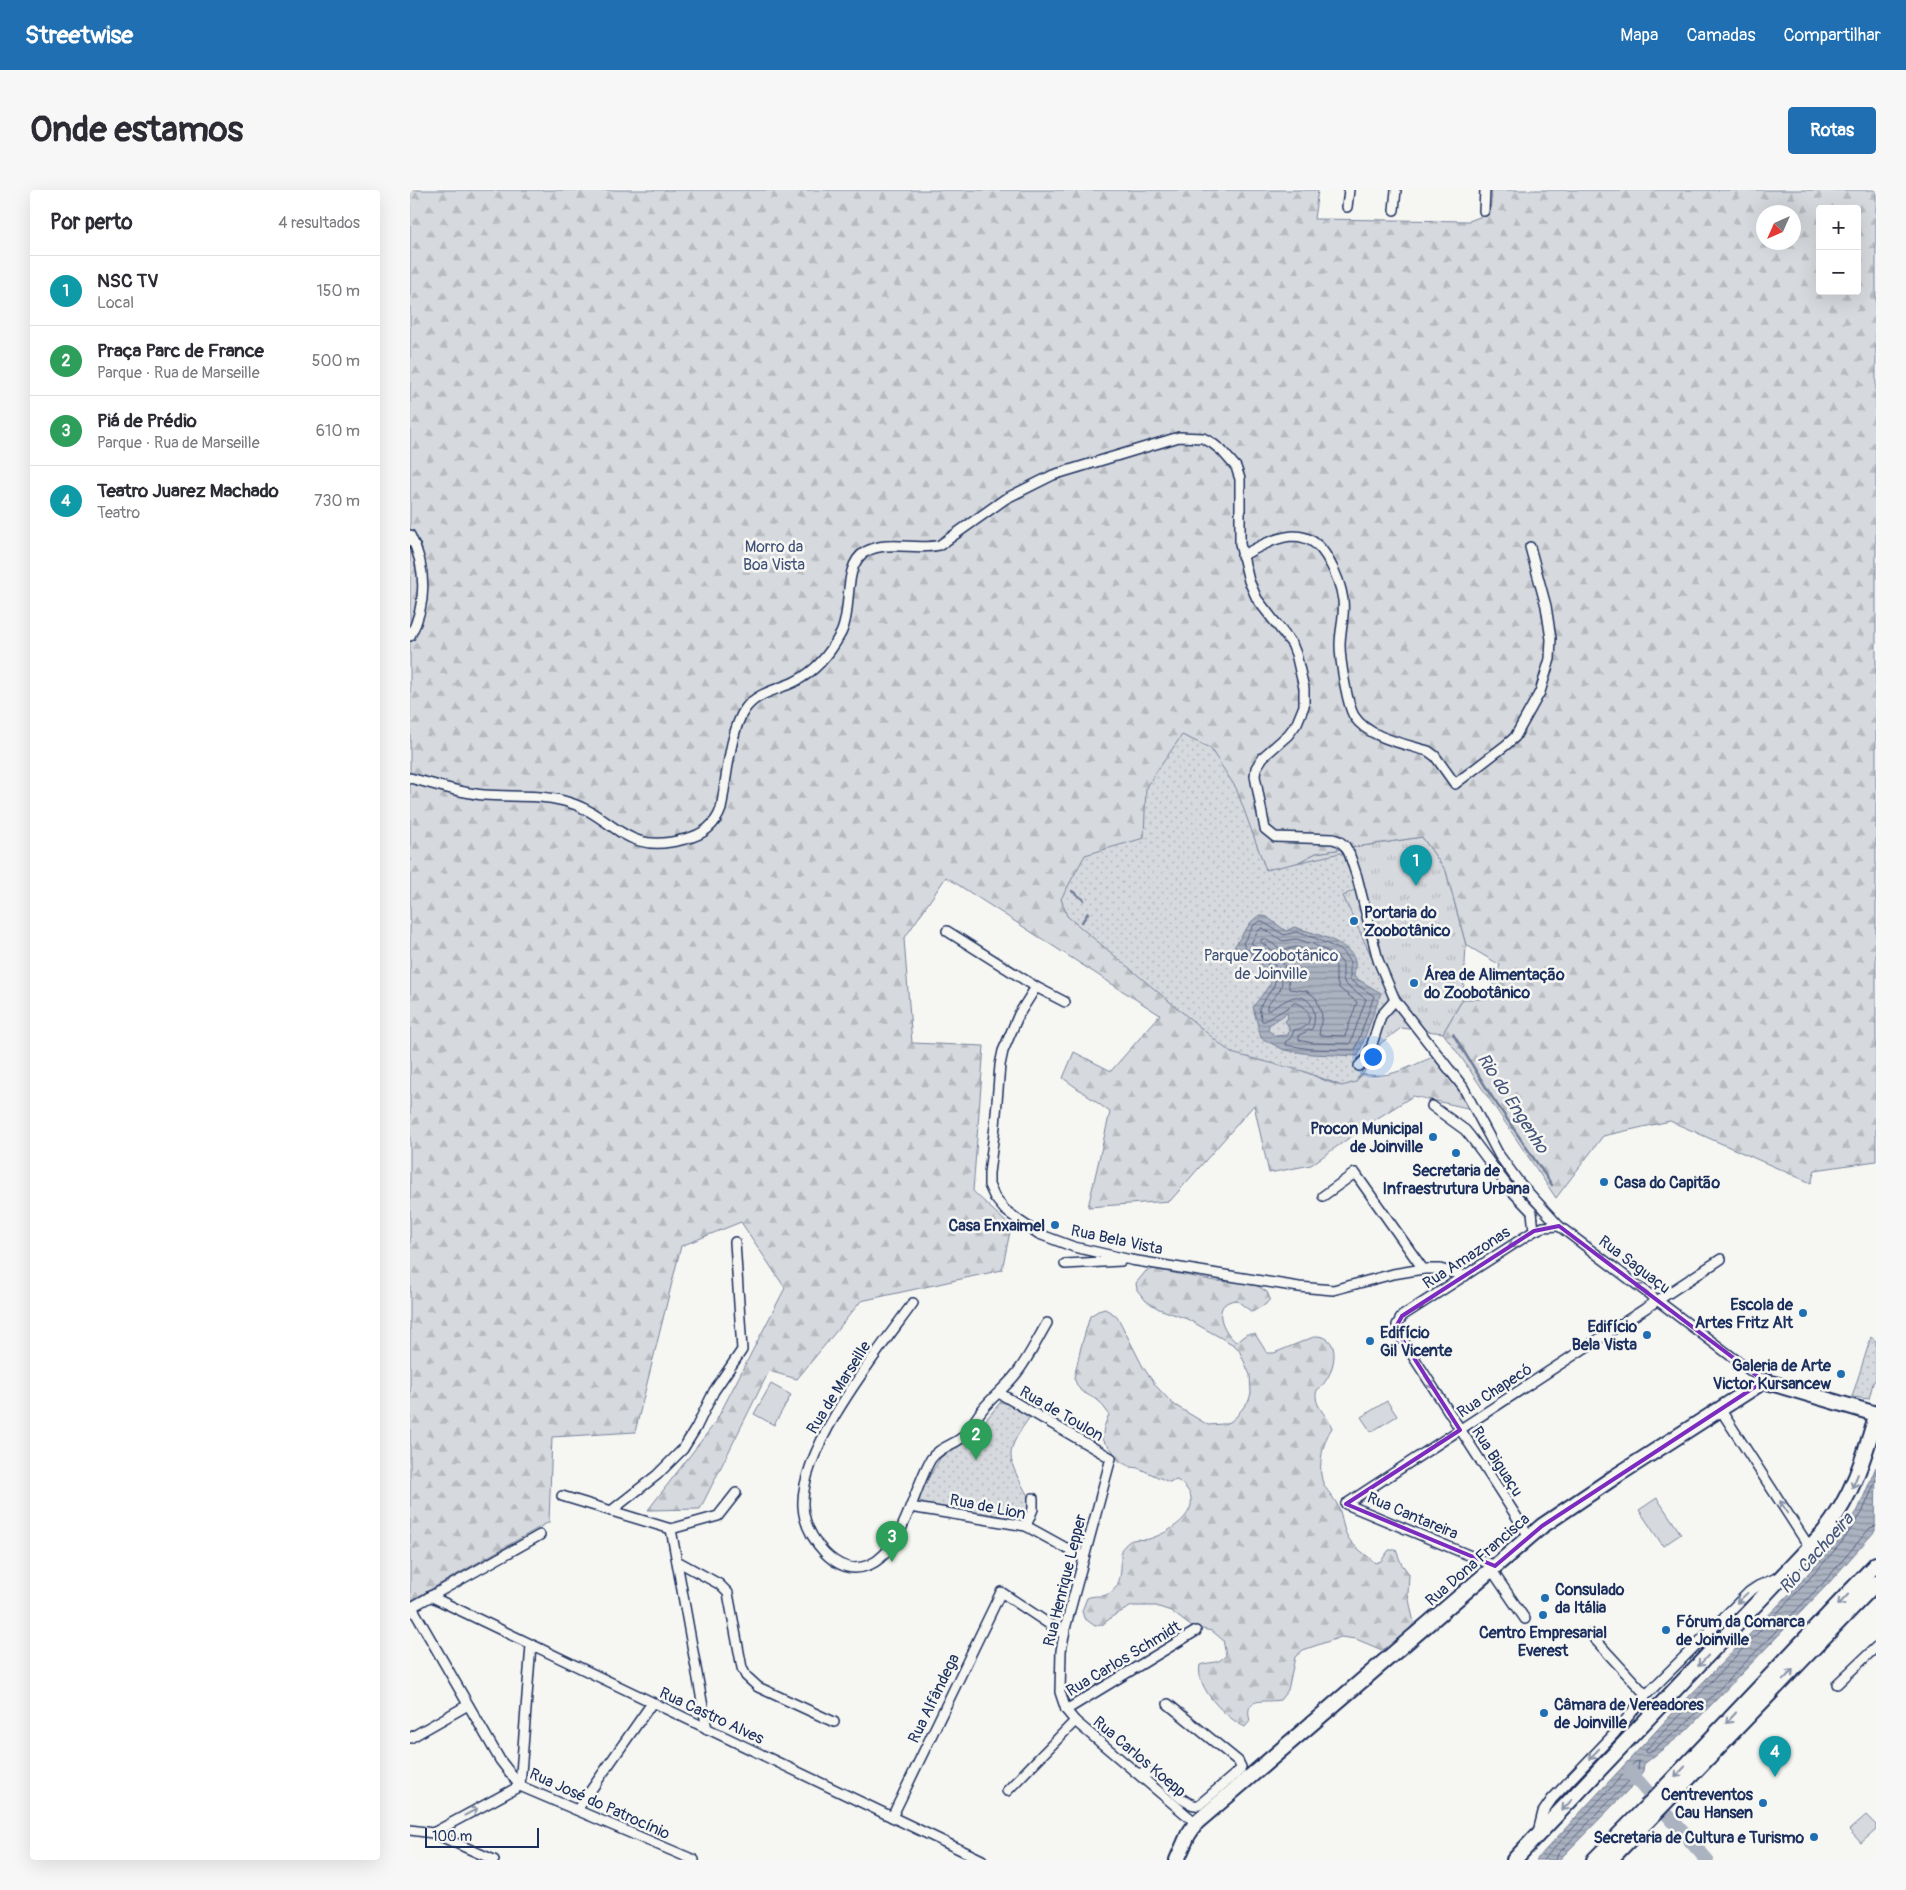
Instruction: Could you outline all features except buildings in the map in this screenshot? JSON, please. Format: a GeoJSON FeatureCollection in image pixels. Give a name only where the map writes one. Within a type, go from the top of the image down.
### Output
{"type":"FeatureCollection","features":[{"type":"Feature","properties":{"kind":"main road"},"geometry":{"type":"LineString","coordinates":[[1514,1860],[1810,1548],[1845,1503],[1873,1439],[1876,1415],[1764,1381]]}},
{"type":"Feature","properties":{"kind":"main road","name":"Rua Dona Francisca"},"geometry":{"type":"LineString","coordinates":[[1177,1860],[1188,1835],[1196,1823],[1529,1536],[1590,1493],[1764,1381]]}},
{"type":"Feature","properties":{"kind":"main road"},"geometry":{"type":"LineString","coordinates":[[1852,1407],[1873,1439]]}},
{"type":"Feature","properties":{"kind":"main road"},"geometry":{"type":"LineString","coordinates":[[1610,1860],[1658,1803],[1876,1564]]}},
{"type":"Feature","properties":{"kind":"main road"},"geometry":{"type":"LineString","coordinates":[[1594,1860],[1658,1803],[1876,1583]]}},
{"type":"Feature","properties":{"kind":"street"},"geometry":{"type":"LineString","coordinates":[[1347,207],[1349,190]]}},
{"type":"Feature","properties":{"kind":"street"},"geometry":{"type":"LineString","coordinates":[[1394,210],[1396,190]]}},
{"type":"Feature","properties":{"kind":"street"},"geometry":{"type":"LineString","coordinates":[[1484,210],[1485,190]]}},
{"type":"Feature","properties":{"kind":"street"},"geometry":{"type":"LineString","coordinates":[[410,778],[478,794],[531,796],[564,801],[584,807],[638,842],[666,844],[694,837],[711,827],[718,818],[738,723],[745,709],[753,700],[767,692],[804,677],[820,664],[833,646],[846,620],[850,576],[857,559],[866,552],[889,546],[928,548],[940,545],[1005,498],[1054,475],[1180,437],[1203,438],[1222,451],[1236,467],[1241,491],[1239,536],[1249,581],[1257,599],[1292,644],[1305,696],[1304,706],[1297,723],[1288,735],[1263,757],[1256,768],[1255,776],[1264,829],[1275,837],[1333,839],[1339,840],[1345,846],[1357,877],[1378,960],[1395,1000],[1463,1087],[1499,1156],[1531,1203],[1534,1231]]}},
{"type":"Feature","properties":{"kind":"street"},"geometry":{"type":"LineString","coordinates":[[410,535],[418,549],[423,574],[423,592],[419,613],[415,628],[410,636]]}},
{"type":"Feature","properties":{"kind":"street"},"geometry":{"type":"LineString","coordinates":[[1242,556],[1274,539],[1286,536],[1300,536],[1314,541],[1323,549],[1334,570],[1343,600],[1344,621],[1340,646],[1349,703],[1354,716],[1363,726],[1376,734],[1428,751],[1435,756],[1455,784],[1515,737],[1540,692],[1550,659],[1551,639],[1546,606],[1530,546]]}},
{"type":"Feature","properties":{"kind":"street"},"geometry":{"type":"LineString","coordinates":[[947,930],[1036,987],[1065,1002]]}},
{"type":"Feature","properties":{"kind":"street","name":"Rua Bela Vista"},"geometry":{"type":"LineString","coordinates":[[1036,987],[1019,1014],[1003,1051],[988,1172],[989,1184],[995,1198],[1005,1210],[1039,1234],[1074,1247],[1132,1260],[1324,1290],[1423,1269],[1440,1269],[1464,1276]]}},
{"type":"Feature","properties":{"kind":"street"},"geometry":{"type":"LineString","coordinates":[[1359,1066],[1368,1057],[1381,1016],[1395,1000]]}},
{"type":"Feature","properties":{"kind":"street"},"geometry":{"type":"LineString","coordinates":[[1432,1106],[1465,1130],[1495,1169],[1531,1203]]}},
{"type":"Feature","properties":{"kind":"street"},"geometry":{"type":"LineString","coordinates":[[1495,1169],[1499,1156]]}},
{"type":"Feature","properties":{"kind":"street"},"geometry":{"type":"LineString","coordinates":[[1495,1169],[1509,1169]]}},
{"type":"Feature","properties":{"kind":"street"},"geometry":{"type":"LineString","coordinates":[[1322,1196],[1355,1173],[1423,1269]]}},
{"type":"Feature","properties":{"kind":"street","name":"Rua Saguaçu"},"geometry":{"type":"LineString","coordinates":[[1531,1203],[1764,1381]]}},
{"type":"Feature","properties":{"kind":"street","name":"Rua Amazonas"},"geometry":{"type":"LineString","coordinates":[[1397,1325],[1402,1316],[1534,1231],[1544,1227],[1559,1226]]}},
{"type":"Feature","properties":{"kind":"street"},"geometry":{"type":"LineString","coordinates":[[611,1511],[657,1475],[682,1449],[696,1428],[714,1391],[742,1350],[735,1242]]}},
{"type":"Feature","properties":{"kind":"street","name":"Rua Chapecó"},"geometry":{"type":"LineString","coordinates":[[1346,1504],[1722,1259]]}},
{"type":"Feature","properties":{"kind":"street"},"geometry":{"type":"LineString","coordinates":[[1064,1264],[1132,1260]]}},
{"type":"Feature","properties":{"kind":"street","name":"Rua de Marseille"},"geometry":{"type":"LineString","coordinates":[[913,1303],[870,1362],[836,1414],[807,1476],[803,1497],[804,1518],[813,1539],[834,1561],[845,1567],[852,1568],[870,1564],[884,1554],[896,1538],[934,1456],[963,1436],[1022,1366],[1047,1323]]}},
{"type":"Feature","properties":{"kind":"street","name":"Rua Biguaçu"},"geometry":{"type":"LineString","coordinates":[[1397,1325],[1400,1336],[1529,1536]]}},
{"type":"Feature","properties":{"kind":"street","name":"Rua de Toulon"},"geometry":{"type":"LineString","coordinates":[[999,1393],[1111,1458]]}},
{"type":"Feature","properties":{"kind":"street"},"geometry":{"type":"LineString","coordinates":[[1720,1409],[1810,1548]]}},
{"type":"Feature","properties":{"kind":"street","name":"Rua Henrique Lepper"},"geometry":{"type":"LineString","coordinates":[[1066,1710],[1060,1692],[1064,1634],[1111,1458]]}},
{"type":"Feature","properties":{"kind":"street"},"geometry":{"type":"LineString","coordinates":[[562,1496],[672,1529],[718,1516],[736,1493]]}},
{"type":"Feature","properties":{"kind":"street"},"geometry":{"type":"LineString","coordinates":[[1026,1526],[1033,1509],[1033,1498]]}},
{"type":"Feature","properties":{"kind":"street","name":"Rua Cantareira"},"geometry":{"type":"LineString","coordinates":[[1346,1504],[1493,1568]]}},
{"type":"Feature","properties":{"kind":"street","name":"Rua de Lion"},"geometry":{"type":"LineString","coordinates":[[910,1507],[1026,1526],[1084,1558]]}},
{"type":"Feature","properties":{"kind":"street"},"geometry":{"type":"LineString","coordinates":[[672,1529],[707,1729]]}},
{"type":"Feature","properties":{"kind":"street"},"geometry":{"type":"LineString","coordinates":[[411,1607],[540,1535]]}},
{"type":"Feature","properties":{"kind":"street"},"geometry":{"type":"LineString","coordinates":[[677,1561],[719,1584],[728,1593],[742,1668],[750,1681],[758,1687],[834,1722]]}},
{"type":"Feature","properties":{"kind":"street"},"geometry":{"type":"LineString","coordinates":[[1493,1568],[1525,1619]]}},
{"type":"Feature","properties":{"kind":"street"},"geometry":{"type":"LineString","coordinates":[[1537,1836],[1543,1812],[1552,1798],[1614,1734],[1646,1696],[1749,1592],[1784,1575]]}},
{"type":"Feature","properties":{"kind":"street","name":"Rua Alfândega"},"geometry":{"type":"LineString","coordinates":[[892,1817],[1000,1592],[1064,1634]]}},
{"type":"Feature","properties":{"kind":"street","name":"Rua Castro Alves"},"geometry":{"type":"LineString","coordinates":[[430,1596],[982,1860]]}},
{"type":"Feature","properties":{"kind":"street","name":"Rua José do Patrocínio"},"geometry":{"type":"LineString","coordinates":[[411,1607],[505,1767],[520,1786],[694,1860]]}},
{"type":"Feature","properties":{"kind":"street","name":"Rua Carlos Schmidt"},"geometry":{"type":"LineString","coordinates":[[1066,1710],[1196,1631]]}},
{"type":"Feature","properties":{"kind":"street"},"geometry":{"type":"LineString","coordinates":[[1590,1634],[1646,1696]]}},
{"type":"Feature","properties":{"kind":"street"},"geometry":{"type":"LineString","coordinates":[[433,1833],[520,1786],[531,1645]]}},
{"type":"Feature","properties":{"kind":"street"},"geometry":{"type":"LineString","coordinates":[[1837,1684],[1876,1647]]}},
{"type":"Feature","properties":{"kind":"street"},"geometry":{"type":"LineString","coordinates":[[577,1810],[652,1703]]}},
{"type":"Feature","properties":{"kind":"street"},"geometry":{"type":"LineString","coordinates":[[1138,1774],[1151,1773],[1185,1802],[1196,1806],[1240,1770],[1241,1767],[1238,1761],[1168,1704]]}},
{"type":"Feature","properties":{"kind":"street"},"geometry":{"type":"LineString","coordinates":[[410,1738],[468,1705]]}},
{"type":"Feature","properties":{"kind":"street","name":"Rua Carlos Koepp"},"geometry":{"type":"LineString","coordinates":[[1066,1710],[1075,1721],[1196,1823]]}},
{"type":"Feature","properties":{"kind":"street"},"geometry":{"type":"LineString","coordinates":[[1007,1791],[1075,1721]]}},
{"type":"Feature","properties":{"kind":"street"},"geometry":{"type":"LineString","coordinates":[[1614,1734],[1637,1731]]}},
{"type":"Feature","properties":{"kind":"street"},"geometry":{"type":"LineString","coordinates":[[410,1830],[433,1833],[494,1860]]}},
{"type":"Feature","properties":{"kind":"highlighted area"},"geometry":{"type":"Polygon","coordinates":[[[1559,1226],[1764,1381],[1542,1526],[1495,1566],[1346,1504],[1460,1430],[1400,1336],[1397,1325],[1402,1316],[1534,1231],[1559,1226]]]}},
{"type":"Feature","properties":{"kind":"green space","name":"Morro da Boa Vista"},"geometry":{"type":"Polygon","coordinates":[[[410,190],[1318,190],[1314,219],[1469,221],[1490,213],[1492,190],[1876,190],[1876,1161],[1815,1170],[1811,1183],[1670,1121],[1603,1136],[1556,1198],[1443,1033],[1463,999],[1488,999],[1500,965],[1466,945],[1446,871],[1422,837],[1316,853],[1266,879],[1303,1071],[1342,1085],[1349,1084],[1363,1074],[1391,1074],[1433,1057],[1458,1087],[1472,1109],[1413,1096],[1373,1121],[1311,1165],[1269,1173],[1254,1105],[1170,1201],[1088,1207],[1110,1112],[1063,1078],[1074,1052],[1111,1071],[1160,1015],[946,877],[904,939],[912,1043],[984,1046],[973,1191],[1011,1227],[1002,1270],[861,1301],[797,1379],[769,1371],[700,1509],[648,1510],[715,1423],[785,1288],[741,1222],[681,1246],[635,1432],[552,1437],[549,1522],[410,1601],[410,190]]]}},
{"type":"Feature","properties":{"kind":"green space","name":"Parque Zoobotânico de Joinville"},"geometry":{"type":"Polygon","coordinates":[[[1182,735],[1210,748],[1236,788],[1266,870],[1340,853],[1350,862],[1358,888],[1343,896],[1392,1000],[1380,1026],[1375,1049],[1356,1082],[1342,1086],[1303,1071],[1231,1053],[1067,916],[1061,899],[1085,855],[1144,838],[1146,787],[1182,735]]]}},
{"type":"Feature","properties":{"kind":"green space"},"geometry":{"type":"Polygon","coordinates":[[[1422,837],[1446,871],[1466,945],[1463,999],[1443,1033],[1401,1028],[1381,1043],[1363,1074],[1356,1082],[1342,1086],[1303,1071],[1266,879],[1316,853],[1422,837]]]}},
{"type":"Feature","properties":{"kind":"green space"},"geometry":{"type":"Polygon","coordinates":[[[1153,1269],[1215,1281],[1242,1282],[1256,1285],[1267,1292],[1270,1299],[1266,1304],[1252,1312],[1236,1300],[1228,1302],[1223,1306],[1221,1318],[1223,1325],[1236,1342],[1247,1334],[1255,1334],[1267,1353],[1274,1353],[1316,1336],[1325,1338],[1331,1343],[1334,1350],[1332,1369],[1323,1385],[1317,1390],[1316,1395],[1318,1405],[1332,1428],[1322,1453],[1322,1480],[1338,1506],[1345,1531],[1352,1543],[1375,1563],[1381,1561],[1389,1550],[1396,1550],[1401,1563],[1409,1574],[1408,1595],[1414,1623],[1408,1631],[1392,1645],[1382,1650],[1356,1639],[1341,1637],[1303,1650],[1295,1657],[1288,1690],[1280,1700],[1262,1701],[1252,1704],[1249,1713],[1250,1721],[1245,1727],[1229,1717],[1221,1709],[1202,1683],[1200,1665],[1217,1662],[1226,1655],[1223,1640],[1212,1631],[1192,1627],[1171,1611],[1156,1606],[1132,1606],[1113,1616],[1102,1625],[1095,1626],[1084,1618],[1082,1611],[1087,1598],[1106,1595],[1116,1587],[1119,1582],[1121,1569],[1121,1550],[1125,1545],[1137,1539],[1145,1540],[1159,1535],[1179,1523],[1186,1516],[1191,1498],[1187,1489],[1177,1480],[1169,1482],[1119,1461],[1102,1440],[1109,1414],[1099,1401],[1081,1391],[1074,1378],[1090,1316],[1105,1309],[1117,1316],[1143,1367],[1156,1386],[1173,1404],[1208,1425],[1230,1422],[1249,1400],[1251,1393],[1250,1375],[1239,1350],[1234,1345],[1187,1319],[1159,1309],[1146,1301],[1137,1290],[1136,1283],[1146,1271],[1153,1269]]]}},
{"type":"Feature","properties":{"kind":"green space"},"geometry":{"type":"Polygon","coordinates":[[[1871,1337],[1876,1341],[1876,1379],[1873,1383],[1869,1399],[1852,1397],[1871,1337]]]}},
{"type":"Feature","properties":{"kind":"green space"},"geometry":{"type":"Polygon","coordinates":[[[771,1384],[791,1395],[774,1425],[754,1414],[771,1384]]]}},
{"type":"Feature","properties":{"kind":"green space"},"geometry":{"type":"Polygon","coordinates":[[[1004,1398],[1032,1414],[1016,1438],[1011,1455],[1012,1464],[1030,1503],[1024,1520],[922,1504],[918,1498],[919,1494],[941,1457],[969,1440],[1004,1398]]]}},
{"type":"Feature","properties":{"kind":"green space"},"geometry":{"type":"Polygon","coordinates":[[[1387,1401],[1397,1416],[1371,1432],[1361,1417],[1387,1401]]]}},
{"type":"Feature","properties":{"kind":"green space"},"geometry":{"type":"Polygon","coordinates":[[[1657,1498],[1681,1534],[1663,1546],[1639,1510],[1657,1498]]]}},
{"type":"Feature","properties":{"kind":"green space"},"geometry":{"type":"Polygon","coordinates":[[[1866,1815],[1876,1825],[1876,1830],[1861,1843],[1849,1830],[1866,1815]]]}},
{"type":"Feature","properties":{"kind":"water"},"geometry":{"type":"Polygon","coordinates":[[[1259,915],[1267,917],[1286,931],[1294,927],[1319,935],[1338,943],[1352,954],[1355,961],[1354,977],[1381,993],[1358,1056],[1311,1054],[1284,1050],[1261,1038],[1253,1007],[1271,983],[1263,967],[1248,955],[1244,957],[1241,949],[1234,947],[1251,922],[1259,915]],[[1287,1013],[1269,1025],[1268,1030],[1275,1036],[1288,1035],[1289,1027],[1285,1021],[1288,1018],[1287,1013]]]}},
{"type":"Feature","properties":{"kind":"water"},"geometry":{"type":"Polygon","coordinates":[[[1876,1467],[1875,1531],[1827,1585],[1686,1731],[1644,1764],[1643,1771],[1634,1784],[1559,1860],[1536,1860],[1670,1716],[1798,1585],[1838,1539],[1858,1510],[1876,1467]]]}},
{"type":"Feature","properties":{"kind":"waterway"},"geometry":{"type":"LineString","coordinates":[[1072,891],[1084,900]]}},
{"type":"Feature","properties":{"kind":"waterway"},"geometry":{"type":"LineString","coordinates":[[1082,922],[1088,913]]}},
{"type":"Feature","properties":{"kind":"waterway","name":"Rio do Engenho"},"geometry":{"type":"LineString","coordinates":[[1453,1034],[1492,1097],[1552,1185]]}},
{"type":"Feature","properties":{"kind":"waterway"},"geometry":{"type":"LineString","coordinates":[[1630,1772],[1707,1860]]}},
{"type":"Feature","properties":{"kind":"place","name":"NSC TV"},"geometry":{"type":"Point","coordinates":[1416,886]}},
{"type":"Feature","properties":{"kind":"place","name":"Portaria do Zoobotânico"},"geometry":{"type":"Point","coordinates":[1354,921]}},
{"type":"Feature","properties":{"kind":"place","name":"Área de Alimentação do Zoobotânico"},"geometry":{"type":"Point","coordinates":[1414,983]}},
{"type":"Feature","properties":{"kind":"place","name":"Procon Municipal de Joinville"},"geometry":{"type":"Point","coordinates":[1433,1137]}},
{"type":"Feature","properties":{"kind":"place","name":"Secretaria de Infraestrutura Urbana"},"geometry":{"type":"Point","coordinates":[1456,1153]}},
{"type":"Feature","properties":{"kind":"place","name":"Casa do Capitão"},"geometry":{"type":"Point","coordinates":[1604,1182]}},
{"type":"Feature","properties":{"kind":"place","name":"Casa Enxaimel"},"geometry":{"type":"Point","coordinates":[1055,1225]}},
{"type":"Feature","properties":{"kind":"place","name":"Escola de Artes Fritz Alt"},"geometry":{"type":"Point","coordinates":[1803,1313]}},
{"type":"Feature","properties":{"kind":"place","name":"Edifício Bela Vista"},"geometry":{"type":"Point","coordinates":[1647,1335]}},
{"type":"Feature","properties":{"kind":"place","name":"Edifício Gil Vicente"},"geometry":{"type":"Point","coordinates":[1370,1341]}},
{"type":"Feature","properties":{"kind":"place","name":"Galeria de Arte Victor Kursancew"},"geometry":{"type":"Point","coordinates":[1841,1374]}},
{"type":"Feature","properties":{"kind":"place","name":"Praça Parc de France"},"geometry":{"type":"Point","coordinates":[976,1460]}},
{"type":"Feature","properties":{"kind":"place","name":"Piá de Prédio"},"geometry":{"type":"Point","coordinates":[892,1562]}},
{"type":"Feature","properties":{"kind":"place","name":"Consulado da Itália"},"geometry":{"type":"Point","coordinates":[1545,1598]}},
{"type":"Feature","properties":{"kind":"place","name":"Centro Empresarial Everest"},"geometry":{"type":"Point","coordinates":[1543,1615]}},
{"type":"Feature","properties":{"kind":"place","name":"Fórum da Comarca de Joinville"},"geometry":{"type":"Point","coordinates":[1666,1630]}},
{"type":"Feature","properties":{"kind":"place","name":"Câmara de Vereadores de Joinville"},"geometry":{"type":"Point","coordinates":[1544,1713]}},
{"type":"Feature","properties":{"kind":"place","name":"Teatro Juarez Machado"},"geometry":{"type":"Point","coordinates":[1775,1777]}},
{"type":"Feature","properties":{"kind":"place","name":"Centreventos Cau Hansen"},"geometry":{"type":"Point","coordinates":[1763,1803]}},
{"type":"Feature","properties":{"kind":"place","name":"Secretaria de Cultura e Turismo"},"geometry":{"type":"Point","coordinates":[1814,1837]}},
{"type":"Feature","properties":{"kind":"water label","name":"Rio Cachoeira"},"geometry":{"type":"Point","coordinates":[1816,1553]}}]}
